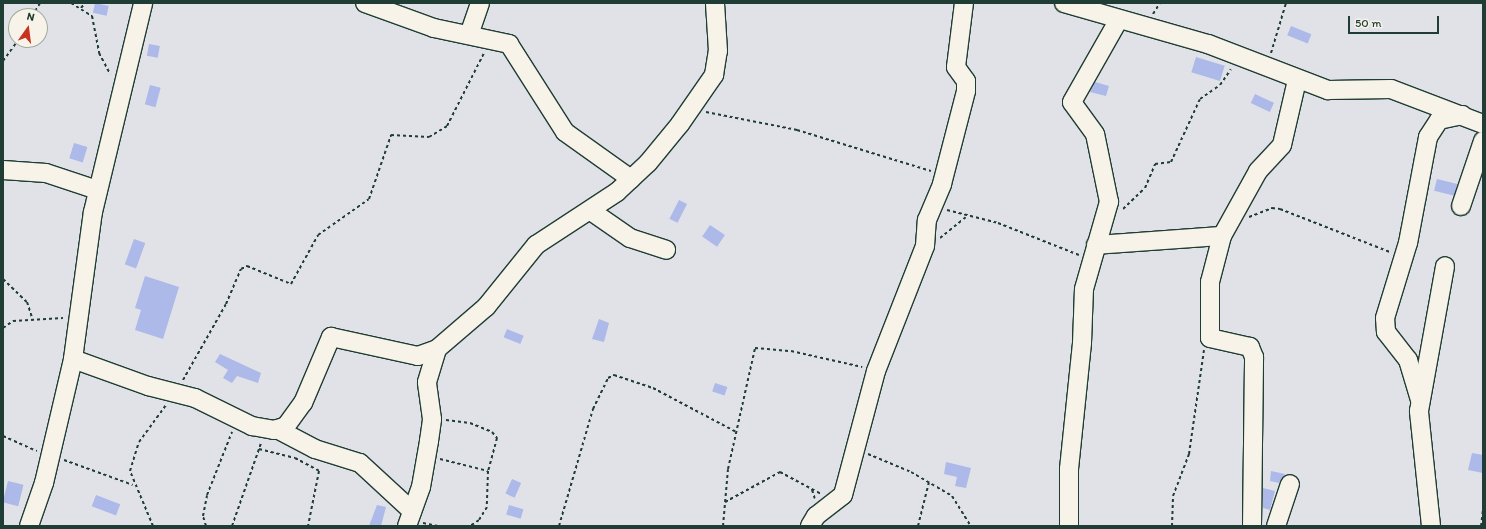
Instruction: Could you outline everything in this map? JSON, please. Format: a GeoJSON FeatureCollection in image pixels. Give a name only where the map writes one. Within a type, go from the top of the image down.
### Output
{"type":"FeatureCollection","features":[{"type":"Feature","properties":{"kind":"street"},"geometry":{"type":"LineString","coordinates":[[36,521],[73,359],[97,190],[120,88],[143,3]]}},
{"type":"Feature","properties":{"kind":"street"},"geometry":{"type":"LineString","coordinates":[[365,3],[404,20],[509,44],[516,51],[546,106],[565,132],[631,179]]}},
{"type":"Feature","properties":{"kind":"street"},"geometry":{"type":"LineString","coordinates":[[469,35],[480,3]]}},
{"type":"Feature","properties":{"kind":"street"},"geometry":{"type":"LineString","coordinates":[[272,429],[286,426],[303,403],[331,337],[418,356],[437,349],[486,307],[536,245],[591,211],[631,179],[692,109],[714,75],[718,51],[715,3]]}},
{"type":"Feature","properties":{"kind":"street"},"geometry":{"type":"LineString","coordinates":[[810,526],[816,516],[839,500],[857,448],[876,371],[925,246],[930,208],[944,173],[967,87],[956,67],[964,3]]}},
{"type":"Feature","properties":{"kind":"street"},"geometry":{"type":"LineString","coordinates":[[1064,3],[1118,21],[1240,54],[1269,70],[1333,91],[1391,89],[1483,124]]}},
{"type":"Feature","properties":{"kind":"street"},"geometry":{"type":"LineString","coordinates":[[1068,526],[1082,308],[1093,252],[1106,218],[1108,195],[1099,166],[1097,138],[1072,102],[1118,21]]}},
{"type":"Feature","properties":{"kind":"street"},"geometry":{"type":"LineString","coordinates":[[1252,526],[1255,420],[1253,350],[1212,339],[1210,330],[1211,275],[1226,230],[1258,171],[1282,145],[1297,80]]}},
{"type":"Feature","properties":{"kind":"street"},"geometry":{"type":"LineString","coordinates":[[1431,526],[1420,400],[1408,360],[1385,328],[1404,256],[1416,194],[1426,162],[1428,137],[1438,120],[1462,115]]}},
{"type":"Feature","properties":{"kind":"street"},"geometry":{"type":"LineString","coordinates":[[1460,206],[1483,142]]}},
{"type":"Feature","properties":{"kind":"street"},"geometry":{"type":"LineString","coordinates":[[3,170],[46,173],[97,190]]}},
{"type":"Feature","properties":{"kind":"street"},"geometry":{"type":"LineString","coordinates":[[591,211],[630,238],[666,250]]}},
{"type":"Feature","properties":{"kind":"street"},"geometry":{"type":"LineString","coordinates":[[1093,252],[1226,230]]}},
{"type":"Feature","properties":{"kind":"street"},"geometry":{"type":"LineString","coordinates":[[1420,400],[1445,266]]}},
{"type":"Feature","properties":{"kind":"street"},"geometry":{"type":"LineString","coordinates":[[410,519],[426,457],[432,419],[427,382],[437,349]]}},
{"type":"Feature","properties":{"kind":"street"},"geometry":{"type":"LineString","coordinates":[[73,359],[176,393],[238,420],[272,429],[315,449],[360,463],[410,519]]}},
{"type":"Feature","properties":{"kind":"street"},"geometry":{"type":"LineString","coordinates":[[1276,526],[1290,484]]}},
{"type":"Feature","properties":{"kind":"path"},"geometry":{"type":"LineString","coordinates":[[71,3],[81,8],[94,20],[99,53],[120,88]]}},
{"type":"Feature","properties":{"kind":"path"},"geometry":{"type":"LineString","coordinates":[[81,8],[85,3]]}},
{"type":"Feature","properties":{"kind":"path"},"geometry":{"type":"LineString","coordinates":[[1269,70],[1286,3]]}},
{"type":"Feature","properties":{"kind":"path"},"geometry":{"type":"LineString","coordinates":[[153,526],[144,498],[134,486],[130,471],[135,450],[176,393],[226,304],[242,269],[247,266],[291,284],[318,235],[369,199],[391,135],[429,137],[450,122],[490,39]]}},
{"type":"Feature","properties":{"kind":"path"},"geometry":{"type":"LineString","coordinates":[[3,61],[12,48]]}},
{"type":"Feature","properties":{"kind":"path"},"geometry":{"type":"LineString","coordinates":[[1106,218],[1135,201],[1145,188],[1157,162],[1171,162],[1200,99],[1220,84],[1240,54]]}},
{"type":"Feature","properties":{"kind":"path"},"geometry":{"type":"LineString","coordinates":[[692,109],[797,130],[944,173]]}},
{"type":"Feature","properties":{"kind":"path"},"geometry":{"type":"LineString","coordinates":[[930,208],[998,224],[1093,252]]}},
{"type":"Feature","properties":{"kind":"path"},"geometry":{"type":"LineString","coordinates":[[1226,230],[1275,208],[1404,256]]}},
{"type":"Feature","properties":{"kind":"path"},"geometry":{"type":"LineString","coordinates":[[925,246],[966,216]]}},
{"type":"Feature","properties":{"kind":"path"},"geometry":{"type":"LineString","coordinates":[[3,279],[27,302],[33,320]]}},
{"type":"Feature","properties":{"kind":"path"},"geometry":{"type":"LineString","coordinates":[[3,328],[13,321],[80,317]]}},
{"type":"Feature","properties":{"kind":"path"},"geometry":{"type":"LineString","coordinates":[[1172,526],[1172,503],[1190,454],[1203,354],[1210,330]]}},
{"type":"Feature","properties":{"kind":"path"},"geometry":{"type":"LineString","coordinates":[[723,526],[725,502],[736,432],[754,348],[791,351],[876,371]]}},
{"type":"Feature","properties":{"kind":"path"},"geometry":{"type":"LineString","coordinates":[[559,526],[593,409],[608,378],[614,375],[653,388],[736,432]]}},
{"type":"Feature","properties":{"kind":"path"},"geometry":{"type":"LineString","coordinates":[[432,419],[464,422],[492,432],[497,438],[488,471],[487,507],[479,520],[470,526]]}},
{"type":"Feature","properties":{"kind":"path"},"geometry":{"type":"LineString","coordinates":[[206,526],[203,516],[207,495],[238,420]]}},
{"type":"Feature","properties":{"kind":"path"},"geometry":{"type":"LineString","coordinates":[[232,526],[259,449],[272,429]]}},
{"type":"Feature","properties":{"kind":"path"},"geometry":{"type":"LineString","coordinates":[[3,436],[51,456],[134,486]]}},
{"type":"Feature","properties":{"kind":"path"},"geometry":{"type":"LineString","coordinates":[[857,448],[929,482],[958,502],[971,526]]}},
{"type":"Feature","properties":{"kind":"path"},"geometry":{"type":"LineString","coordinates":[[259,449],[295,458],[319,471],[308,526]]}},
{"type":"Feature","properties":{"kind":"path"},"geometry":{"type":"LineString","coordinates":[[426,457],[488,471]]}},
{"type":"Feature","properties":{"kind":"path"},"geometry":{"type":"LineString","coordinates":[[725,502],[782,472],[839,500]]}},
{"type":"Feature","properties":{"kind":"path"},"geometry":{"type":"LineString","coordinates":[[918,526],[929,482]]}},
{"type":"Feature","properties":{"kind":"path"},"geometry":{"type":"LineString","coordinates":[[1481,526],[1483,509]]}},
{"type":"Feature","properties":{"kind":"building"},"geometry":{"type":"Polygon","coordinates":[[[95,3],[109,6],[107,16],[93,13],[95,3]]]}},
{"type":"Feature","properties":{"kind":"building"},"geometry":{"type":"Polygon","coordinates":[[[1291,26],[1311,34],[1308,44],[1287,35],[1291,26]]]}},
{"type":"Feature","properties":{"kind":"building"},"geometry":{"type":"Polygon","coordinates":[[[149,44],[160,46],[158,58],[147,56],[149,44]]]}},
{"type":"Feature","properties":{"kind":"building"},"geometry":{"type":"Polygon","coordinates":[[[1196,57],[1225,66],[1220,81],[1191,72],[1196,57]]]}},
{"type":"Feature","properties":{"kind":"building"},"geometry":{"type":"Polygon","coordinates":[[[1095,82],[1109,86],[1106,96],[1090,92],[1095,82]]]}},
{"type":"Feature","properties":{"kind":"building"},"geometry":{"type":"Polygon","coordinates":[[[150,85],[161,88],[155,107],[145,104],[150,85]]]}},
{"type":"Feature","properties":{"kind":"building"},"geometry":{"type":"Polygon","coordinates":[[[1255,94],[1274,103],[1270,112],[1251,103],[1255,94]]]}},
{"type":"Feature","properties":{"kind":"building"},"geometry":{"type":"Polygon","coordinates":[[[74,143],[87,147],[83,162],[69,158],[74,143]]]}},
{"type":"Feature","properties":{"kind":"building"},"geometry":{"type":"Polygon","coordinates":[[[1437,179],[1457,184],[1454,196],[1434,191],[1437,179]]]}},
{"type":"Feature","properties":{"kind":"building"},"geometry":{"type":"Polygon","coordinates":[[[679,200],[687,204],[677,223],[669,219],[679,200]]]}},
{"type":"Feature","properties":{"kind":"building"},"geometry":{"type":"Polygon","coordinates":[[[710,225],[725,235],[717,247],[702,237],[710,225]]]}},
{"type":"Feature","properties":{"kind":"building"},"geometry":{"type":"Polygon","coordinates":[[[134,239],[145,243],[136,268],[125,264],[134,239]]]}},
{"type":"Feature","properties":{"kind":"building"},"geometry":{"type":"Polygon","coordinates":[[[145,276],[179,287],[163,339],[135,330],[141,310],[135,308],[145,276]]]}},
{"type":"Feature","properties":{"kind":"building"},"geometry":{"type":"Polygon","coordinates":[[[599,319],[609,323],[604,342],[592,339],[599,319]]]}},
{"type":"Feature","properties":{"kind":"building"},"geometry":{"type":"Polygon","coordinates":[[[507,329],[524,336],[520,344],[504,337],[507,329]]]}},
{"type":"Feature","properties":{"kind":"building"},"geometry":{"type":"Polygon","coordinates":[[[220,354],[261,373],[258,383],[237,376],[232,383],[223,378],[228,370],[215,362],[220,354]]]}},
{"type":"Feature","properties":{"kind":"building"},"geometry":{"type":"Polygon","coordinates":[[[715,383],[727,387],[725,396],[712,392],[715,383]]]}},
{"type":"Feature","properties":{"kind":"building"},"geometry":{"type":"Polygon","coordinates":[[[1472,453],[1483,455],[1483,473],[1468,470],[1472,453]]]}},
{"type":"Feature","properties":{"kind":"building"},"geometry":{"type":"Polygon","coordinates":[[[946,462],[971,468],[966,488],[955,486],[957,477],[944,474],[946,462]]]}},
{"type":"Feature","properties":{"kind":"building"},"geometry":{"type":"Polygon","coordinates":[[[1271,471],[1285,474],[1279,483],[1270,481],[1271,471]]]}},
{"type":"Feature","properties":{"kind":"building"},"geometry":{"type":"Polygon","coordinates":[[[512,479],[521,483],[515,498],[505,494],[512,479]]]}},
{"type":"Feature","properties":{"kind":"building"},"geometry":{"type":"Polygon","coordinates":[[[8,481],[24,485],[18,506],[3,502],[8,481]]]}},
{"type":"Feature","properties":{"kind":"building"},"geometry":{"type":"Polygon","coordinates":[[[1263,488],[1275,491],[1270,510],[1263,508],[1263,488]]]}},
{"type":"Feature","properties":{"kind":"building"},"geometry":{"type":"Polygon","coordinates":[[[96,495],[120,504],[116,516],[92,506],[96,495]]]}},
{"type":"Feature","properties":{"kind":"building"},"geometry":{"type":"Polygon","coordinates":[[[377,505],[386,507],[381,526],[369,526],[377,505]]]}},
{"type":"Feature","properties":{"kind":"building"},"geometry":{"type":"Polygon","coordinates":[[[509,505],[523,509],[521,519],[506,515],[509,505]]]}}]}
